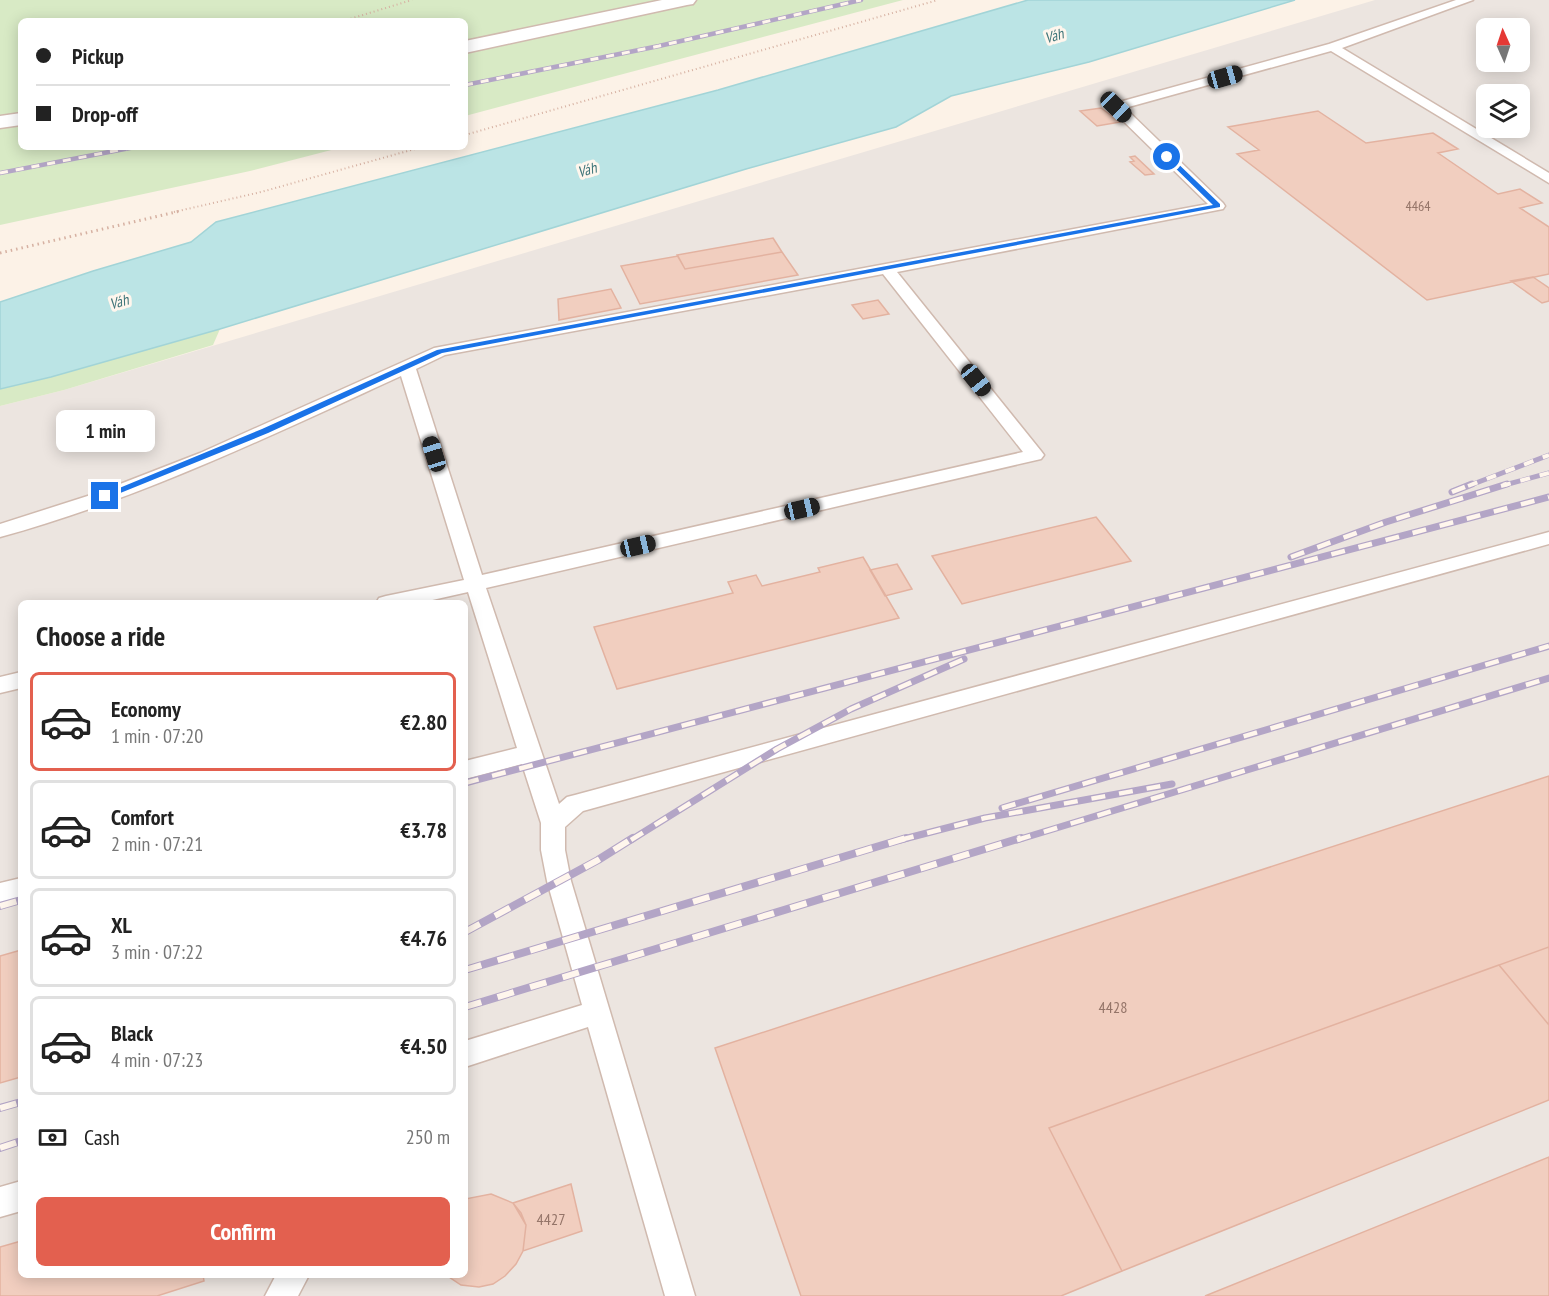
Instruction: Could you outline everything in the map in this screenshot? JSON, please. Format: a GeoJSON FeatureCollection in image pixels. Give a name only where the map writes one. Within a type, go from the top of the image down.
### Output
{"type":"FeatureCollection","features":[{"type":"Feature","properties":{"kind":"street"},"geometry":{"type":"LineString","coordinates":[[468,46],[687,0]]}},
{"type":"Feature","properties":{"kind":"street"},"geometry":{"type":"LineString","coordinates":[[0,122],[18,119]]}},
{"type":"Feature","properties":{"kind":"lane"},"geometry":{"type":"LineString","coordinates":[[0,531],[39,520],[265,431],[440,351],[1218,206],[1116,107],[1333,47],[1467,0]]}},
{"type":"Feature","properties":{"kind":"lane"},"geometry":{"type":"LineString","coordinates":[[1333,47],[1549,179]]}},
{"type":"Feature","properties":{"kind":"lane"},"geometry":{"type":"LineString","coordinates":[[400,600],[1035,455],[887,269]]}},
{"type":"Feature","properties":{"kind":"lane"},"geometry":{"type":"LineString","coordinates":[[407,367],[553,823],[553,850],[559,881],[680,1296]]}},
{"type":"Feature","properties":{"kind":"lane"},"geometry":{"type":"LineString","coordinates":[[553,823],[575,804],[1549,538]]}},
{"type":"Feature","properties":{"kind":"lane"},"geometry":{"type":"LineString","coordinates":[[0,685],[18,681]]}},
{"type":"Feature","properties":{"kind":"lane"},"geometry":{"type":"LineString","coordinates":[[468,769],[531,753]]}},
{"type":"Feature","properties":{"kind":"lane"},"geometry":{"type":"LineString","coordinates":[[0,893],[18,889]]}},
{"type":"Feature","properties":{"kind":"lane"},"geometry":{"type":"LineString","coordinates":[[468,1053],[598,1012]]}},
{"type":"Feature","properties":{"kind":"lane"},"geometry":{"type":"LineString","coordinates":[[0,1202],[18,1197]]}},
{"type":"Feature","properties":{"kind":"lane"},"geometry":{"type":"LineString","coordinates":[[280,1296],[292,1278]]}},
{"type":"Feature","properties":{"kind":"path"},"geometry":{"type":"LineString","coordinates":[[353,18],[412,0]]}},
{"type":"Feature","properties":{"kind":"path"},"geometry":{"type":"LineString","coordinates":[[468,134],[938,0]]}},
{"type":"Feature","properties":{"kind":"path"},"geometry":{"type":"LineString","coordinates":[[0,253],[261,192],[411,150]]}},
{"type":"Feature","properties":{"kind":"shaded area"},"geometry":{"type":"Polygon","coordinates":[[[1375,0],[1549,0],[1549,1296],[0,1296],[0,406],[64,390],[1375,0]]]}},
{"type":"Feature","properties":{"kind":"green space"},"geometry":{"type":"Polygon","coordinates":[[[0,0],[903,0],[468,115],[468,18],[18,18],[18,150],[331,150],[250,171],[0,225],[0,0]]]}},
{"type":"Feature","properties":{"kind":"green space"},"geometry":{"type":"Polygon","coordinates":[[[220,329],[213,345],[64,390],[0,406],[0,389],[51,377],[220,329]]]}},
{"type":"Feature","properties":{"kind":"water","name":"Váh"},"geometry":{"type":"Polygon","coordinates":[[[1028,0],[1295,0],[1089,62],[951,96],[896,127],[746,169],[220,329],[51,377],[0,389],[0,302],[191,242],[216,222],[718,90],[1028,0]]]}},
{"type":"Feature","properties":{"kind":"building"},"geometry":{"type":"Polygon","coordinates":[[[1101,108],[1120,122],[1097,126],[1080,111],[1101,108]]]}},
{"type":"Feature","properties":{"kind":"building"},"geometry":{"type":"Polygon","coordinates":[[[1318,111],[1366,143],[1433,133],[1458,149],[1438,153],[1498,194],[1520,189],[1542,203],[1520,208],[1549,227],[1549,274],[1427,300],[1237,154],[1259,150],[1228,127],[1318,111]]]}},
{"type":"Feature","properties":{"kind":"building"},"geometry":{"type":"Polygon","coordinates":[[[1135,156],[1154,174],[1145,175],[1130,162],[1134,161],[1130,157],[1135,156]]]}},
{"type":"Feature","properties":{"kind":"building"},"geometry":{"type":"Polygon","coordinates":[[[773,238],[782,252],[685,269],[677,255],[773,238]]]}},
{"type":"Feature","properties":{"kind":"building"},"geometry":{"type":"Polygon","coordinates":[[[782,252],[798,275],[640,304],[621,266],[678,256],[685,269],[782,252]]]}},
{"type":"Feature","properties":{"kind":"building"},"geometry":{"type":"Polygon","coordinates":[[[1533,277],[1549,288],[1549,301],[1542,303],[1511,281],[1533,277]]]}},
{"type":"Feature","properties":{"kind":"building"},"geometry":{"type":"Polygon","coordinates":[[[611,289],[621,308],[559,320],[558,299],[611,289]]]}},
{"type":"Feature","properties":{"kind":"building"},"geometry":{"type":"Polygon","coordinates":[[[878,300],[889,314],[863,319],[852,305],[878,300]]]}},
{"type":"Feature","properties":{"kind":"building"},"geometry":{"type":"Polygon","coordinates":[[[1096,517],[1131,561],[962,604],[932,556],[1096,517]]]}},
{"type":"Feature","properties":{"kind":"building"},"geometry":{"type":"Polygon","coordinates":[[[863,557],[899,618],[617,689],[594,627],[733,593],[728,582],[756,575],[762,586],[820,572],[818,568],[863,557]]]}},
{"type":"Feature","properties":{"kind":"building"},"geometry":{"type":"Polygon","coordinates":[[[897,564],[912,589],[885,596],[870,570],[897,564]]]}},
{"type":"Feature","properties":{"kind":"building"},"geometry":{"type":"Polygon","coordinates":[[[1549,776],[1549,947],[1049,1128],[1122,1271],[1061,1296],[801,1296],[715,1048],[1549,776]]]}},
{"type":"Feature","properties":{"kind":"building"},"geometry":{"type":"Polygon","coordinates":[[[1549,947],[1549,1025],[1499,965],[1549,947]]]}},
{"type":"Feature","properties":{"kind":"building"},"geometry":{"type":"Polygon","coordinates":[[[18,951],[18,1078],[0,1083],[0,956],[18,951]]]}},
{"type":"Feature","properties":{"kind":"building"},"geometry":{"type":"Polygon","coordinates":[[[1499,965],[1549,1025],[1549,1100],[1122,1271],[1049,1128],[1499,965]]]}},
{"type":"Feature","properties":{"kind":"building"},"geometry":{"type":"Polygon","coordinates":[[[1549,1157],[1549,1296],[1205,1296],[1549,1157]]]}},
{"type":"Feature","properties":{"kind":"building"},"geometry":{"type":"Polygon","coordinates":[[[571,1184],[582,1231],[523,1251],[526,1225],[513,1203],[571,1184]]]}},
{"type":"Feature","properties":{"kind":"building"},"geometry":{"type":"Polygon","coordinates":[[[491,1194],[513,1203],[521,1213],[526,1225],[523,1251],[516,1264],[505,1276],[493,1284],[479,1287],[461,1285],[450,1278],[468,1278],[468,1198],[491,1194]]]}},
{"type":"Feature","properties":{"kind":"building"},"geometry":{"type":"Polygon","coordinates":[[[18,1242],[18,1278],[204,1278],[204,1281],[157,1296],[0,1296],[0,1247],[18,1242]]]}},
{"type":"Feature","properties":{"kind":"railway"},"geometry":{"type":"LineString","coordinates":[[468,84],[659,46],[861,0]]}},
{"type":"Feature","properties":{"kind":"railway"},"geometry":{"type":"LineString","coordinates":[[0,173],[119,150]]}},
{"type":"Feature","properties":{"kind":"railway"},"geometry":{"type":"LineString","coordinates":[[1468,486],[1549,455]]}},
{"type":"Feature","properties":{"kind":"railway"},"geometry":{"type":"LineString","coordinates":[[1501,486],[1549,473]]}},
{"type":"Feature","properties":{"kind":"railway"},"geometry":{"type":"LineString","coordinates":[[1452,492],[1472,484]]}},
{"type":"Feature","properties":{"kind":"railway"},"geometry":{"type":"LineString","coordinates":[[1291,557],[1386,522],[1507,484]]}},
{"type":"Feature","properties":{"kind":"railway"},"geometry":{"type":"LineString","coordinates":[[468,782],[1549,497]]}},
{"type":"Feature","properties":{"kind":"railway"},"geometry":{"type":"LineString","coordinates":[[1002,808],[1549,646]]}},
{"type":"Feature","properties":{"kind":"railway"},"geometry":{"type":"LineString","coordinates":[[631,840],[777,749],[851,709],[964,659]]}},
{"type":"Feature","properties":{"kind":"railway"},"geometry":{"type":"LineString","coordinates":[[1017,840],[1549,678]]}},
{"type":"Feature","properties":{"kind":"railway"},"geometry":{"type":"LineString","coordinates":[[900,840],[985,818],[1172,784]]}},
{"type":"Feature","properties":{"kind":"railway"},"geometry":{"type":"LineString","coordinates":[[468,930],[598,860],[633,838]]}},
{"type":"Feature","properties":{"kind":"railway"},"geometry":{"type":"LineString","coordinates":[[468,969],[906,838]]}},
{"type":"Feature","properties":{"kind":"railway"},"geometry":{"type":"LineString","coordinates":[[468,1006],[1021,838]]}},
{"type":"Feature","properties":{"kind":"railway"},"geometry":{"type":"LineString","coordinates":[[0,906],[18,901]]}},
{"type":"Feature","properties":{"kind":"railway"},"geometry":{"type":"LineString","coordinates":[[0,1108],[18,1103]]}},
{"type":"Feature","properties":{"kind":"railway"},"geometry":{"type":"LineString","coordinates":[[0,1148],[18,1142]]}},
{"type":"Feature","properties":{"kind":"route"},"geometry":{"type":"LineString","coordinates":[[105,496],[265,431],[440,351],[1218,206],[1167,157]]}}]}
